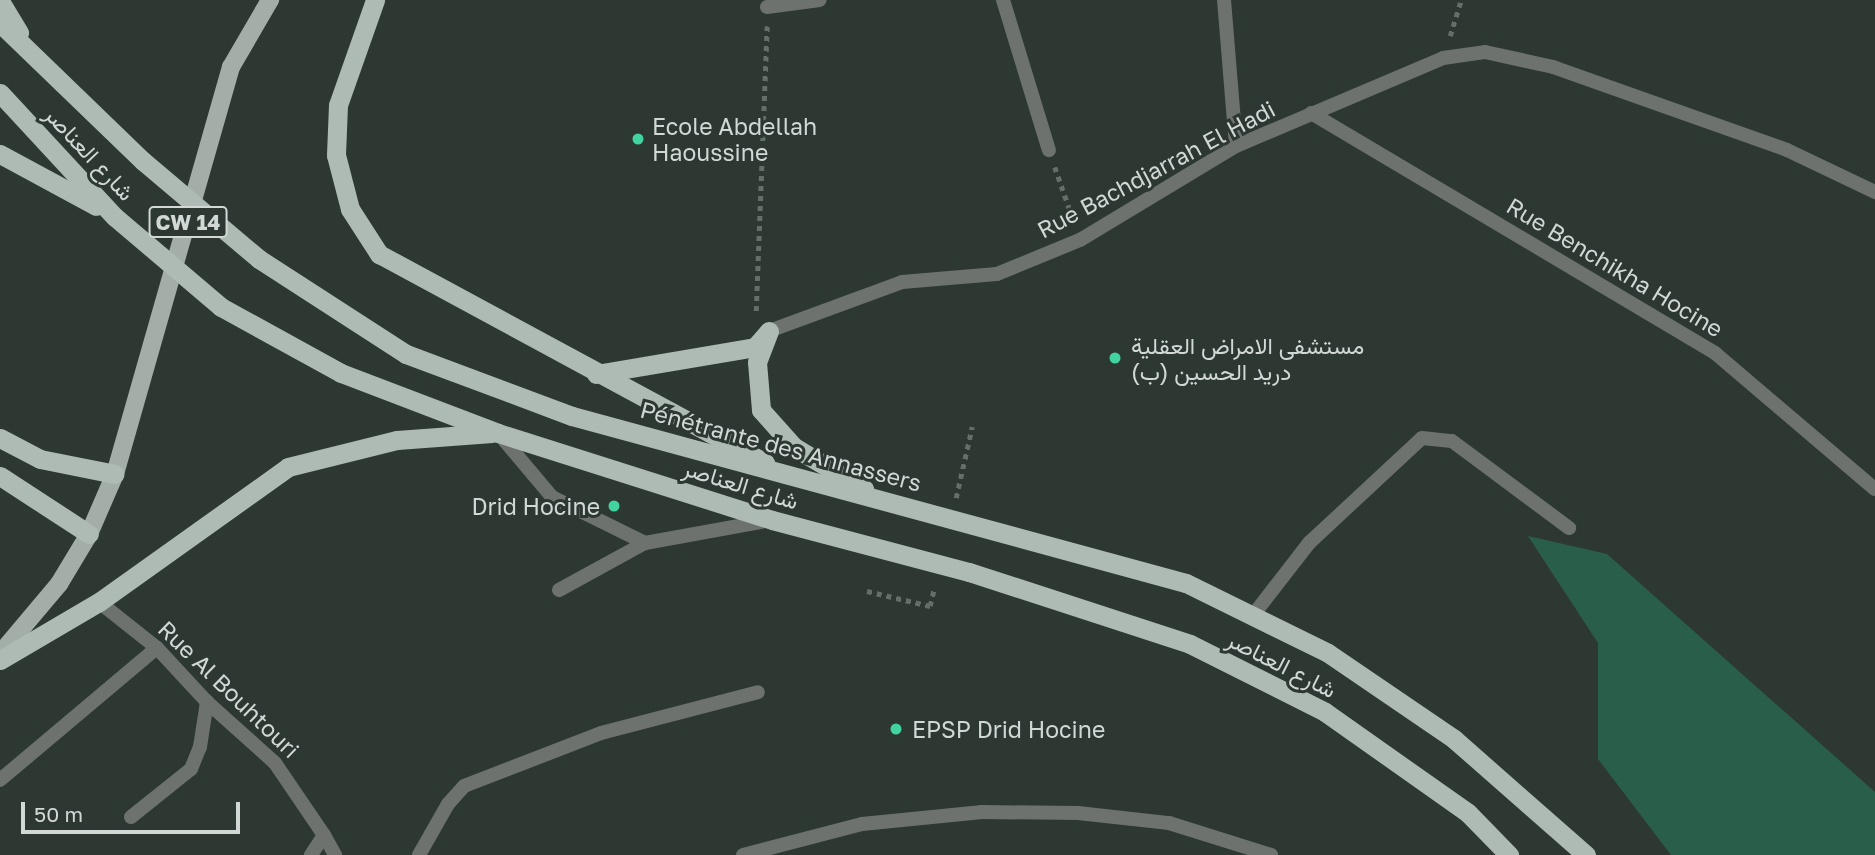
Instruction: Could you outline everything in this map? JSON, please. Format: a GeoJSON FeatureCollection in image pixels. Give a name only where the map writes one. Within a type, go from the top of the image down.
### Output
{"type":"FeatureCollection","features":[{"type":"Feature","properties":{"kind":"highway"},"geometry":{"type":"LineString","coordinates":[[375,0],[338,105],[336,155],[350,209],[379,254],[596,374],[800,481]]}},
{"type":"Feature","properties":{"kind":"highway"},"geometry":{"type":"LineString","coordinates":[[0,1],[32,55]]}},
{"type":"Feature","properties":{"kind":"highway","name":"Pénétrante des Annassers"},"geometry":{"type":"LineString","coordinates":[[0,23],[143,161],[259,259],[406,354],[572,416],[800,481],[879,497],[1186,583],[1254,614],[1328,653],[1454,739],[1586,855]]}},
{"type":"Feature","properties":{"kind":"highway","name":"شارع العناصر"},"geometry":{"type":"LineString","coordinates":[[0,93],[115,217],[221,307],[341,373],[498,433],[772,520],[969,572],[1190,644],[1325,712],[1468,813],[1509,855]]}},
{"type":"Feature","properties":{"kind":"highway"},"geometry":{"type":"LineString","coordinates":[[0,154],[115,217]]}},
{"type":"Feature","properties":{"kind":"highway"},"geometry":{"type":"LineString","coordinates":[[596,374],[754,347],[769,331]]}},
{"type":"Feature","properties":{"kind":"highway"},"geometry":{"type":"LineString","coordinates":[[769,331],[757,362],[761,410],[794,447],[879,497]]}},
{"type":"Feature","properties":{"kind":"highway"},"geometry":{"type":"LineString","coordinates":[[0,660],[99,602],[288,467],[397,440],[498,433]]}},
{"type":"Feature","properties":{"kind":"highway"},"geometry":{"type":"LineString","coordinates":[[0,438],[40,459],[115,474]]}},
{"type":"Feature","properties":{"kind":"highway"},"geometry":{"type":"LineString","coordinates":[[0,477],[89,534]]}},
{"type":"Feature","properties":{"kind":"main road","name":"CW 14"},"geometry":{"type":"LineString","coordinates":[[0,653],[59,584],[89,534],[115,474],[145,378],[231,67],[270,0]]}},
{"type":"Feature","properties":{"kind":"street"},"geometry":{"type":"LineString","coordinates":[[767,7],[820,0]]}},
{"type":"Feature","properties":{"kind":"street"},"geometry":{"type":"LineString","coordinates":[[1003,0],[1049,150]]}},
{"type":"Feature","properties":{"kind":"street"},"geometry":{"type":"LineString","coordinates":[[1224,0],[1236,146]]}},
{"type":"Feature","properties":{"kind":"street","name":"Rue Bachdjarrah El Hadi"},"geometry":{"type":"LineString","coordinates":[[769,331],[902,282],[998,274],[1080,240],[1236,146],[1443,58],[1485,52],[1553,67],[1787,150],[1875,192]]}},
{"type":"Feature","properties":{"kind":"street","name":"Rue Benchikha Hocine"},"geometry":{"type":"LineString","coordinates":[[1311,113],[1715,353],[1875,489]]}},
{"type":"Feature","properties":{"kind":"street"},"geometry":{"type":"LineString","coordinates":[[498,433],[552,497],[645,543]]}},
{"type":"Feature","properties":{"kind":"street"},"geometry":{"type":"LineString","coordinates":[[1254,614],[1309,543],[1422,439],[1452,441],[1569,528]]}},
{"type":"Feature","properties":{"kind":"street"},"geometry":{"type":"LineString","coordinates":[[559,590],[645,543],[772,520]]}},
{"type":"Feature","properties":{"kind":"street","name":"Rue Al Bouhtouri"},"geometry":{"type":"LineString","coordinates":[[99,602],[157,648],[207,702],[275,762],[335,855]]}},
{"type":"Feature","properties":{"kind":"street"},"geometry":{"type":"LineString","coordinates":[[0,780],[157,648]]}},
{"type":"Feature","properties":{"kind":"street"},"geometry":{"type":"LineString","coordinates":[[419,855],[448,804],[464,786],[601,733],[758,692]]}},
{"type":"Feature","properties":{"kind":"street"},"geometry":{"type":"LineString","coordinates":[[131,817],[191,769],[200,747],[207,702]]}},
{"type":"Feature","properties":{"kind":"street"},"geometry":{"type":"LineString","coordinates":[[743,855],[862,824],[982,812],[1078,813],[1169,823],[1271,855]]}},
{"type":"Feature","properties":{"kind":"street"},"geometry":{"type":"LineString","coordinates":[[311,855],[324,835]]}},
{"type":"Feature","properties":{"kind":"path"},"geometry":{"type":"LineString","coordinates":[[1443,58],[1461,0]]}},
{"type":"Feature","properties":{"kind":"path"},"geometry":{"type":"LineString","coordinates":[[754,347],[767,7]]}},
{"type":"Feature","properties":{"kind":"path"},"geometry":{"type":"LineString","coordinates":[[1049,150],[1080,240]]}},
{"type":"Feature","properties":{"kind":"path"},"geometry":{"type":"LineString","coordinates":[[867,591],[930,606]]}},
{"type":"Feature","properties":{"kind":"green space"},"geometry":{"type":"Polygon","coordinates":[[[1528,536],[1607,554],[1875,792],[1875,855],[1671,855],[1598,759],[1598,643],[1528,536]]]}},
{"type":"Feature","properties":{"kind":"place","name":"Ecole Abdellah Haoussine"},"geometry":{"type":"Point","coordinates":[638,139]}},
{"type":"Feature","properties":{"kind":"place","name":"مستشفى الامراض العقلية دريد الحسين (ب)"},"geometry":{"type":"Point","coordinates":[1115,358]}},
{"type":"Feature","properties":{"kind":"place","name":"Drid Hocine"},"geometry":{"type":"Point","coordinates":[614,506]}},
{"type":"Feature","properties":{"kind":"place","name":"EPSP Drid Hocine"},"geometry":{"type":"Point","coordinates":[896,729]}}]}
